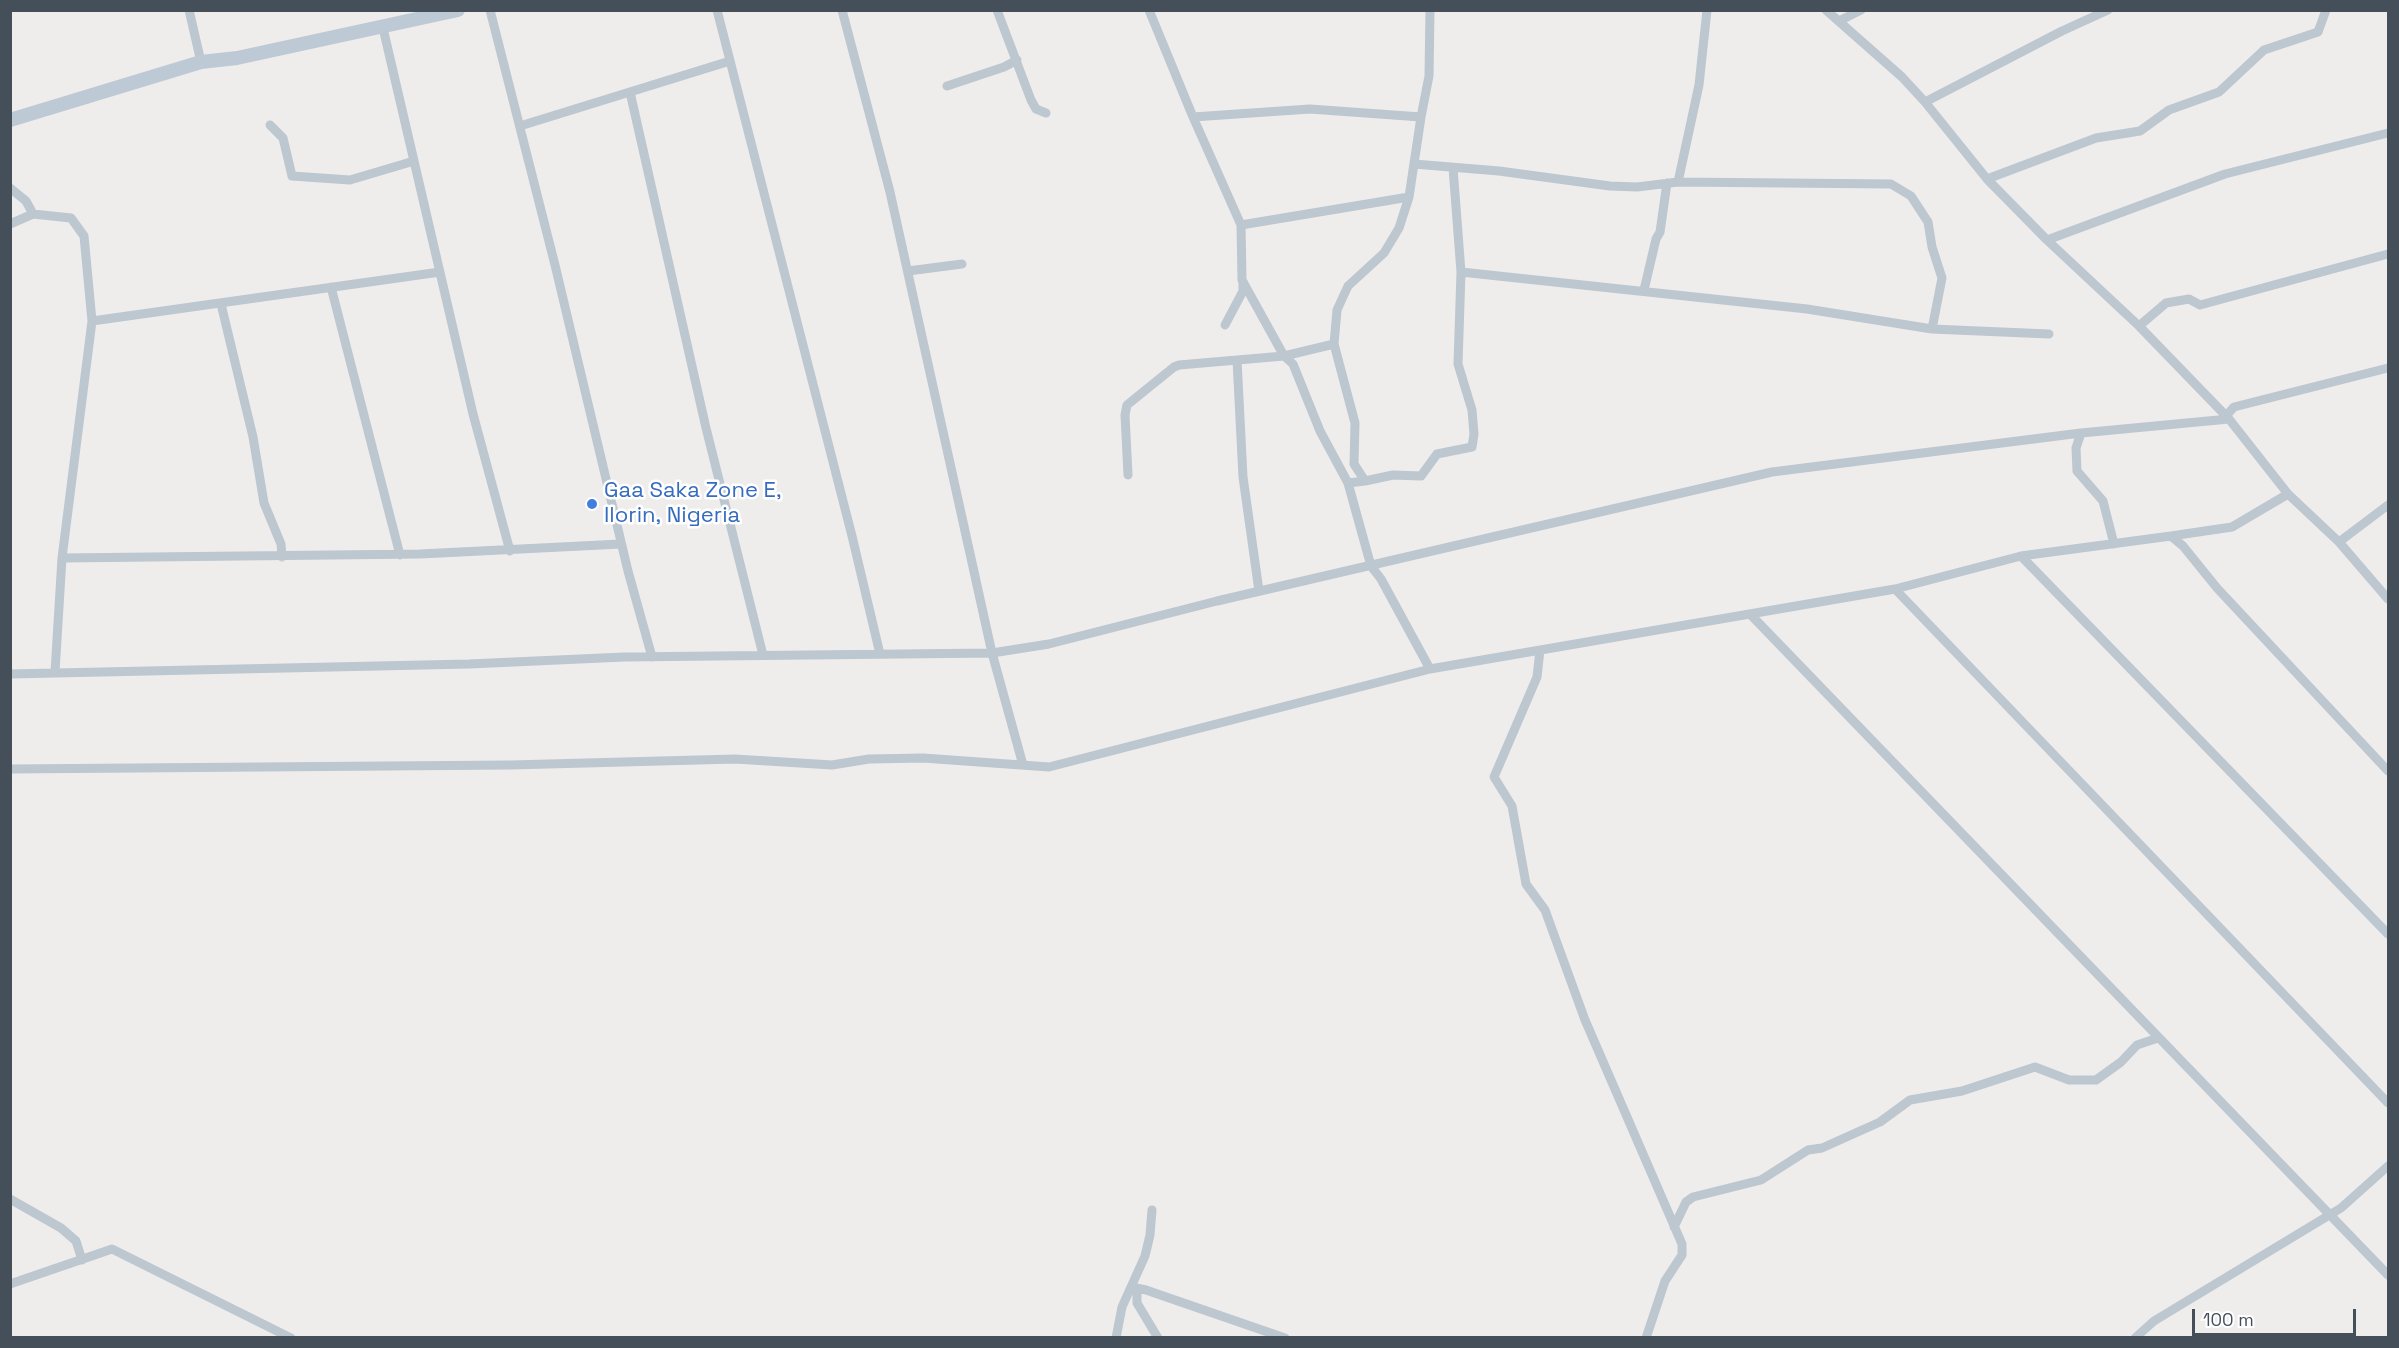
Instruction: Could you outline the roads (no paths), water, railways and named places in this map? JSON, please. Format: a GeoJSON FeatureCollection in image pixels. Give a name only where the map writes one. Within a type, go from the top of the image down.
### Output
{"type":"FeatureCollection","features":[{"type":"Feature","properties":{"kind":"street"},"geometry":{"type":"LineString","coordinates":[[189,10],[201,63]]}},
{"type":"Feature","properties":{"kind":"street"},"geometry":{"type":"LineString","coordinates":[[490,10],[621,544],[652,657]]}},
{"type":"Feature","properties":{"kind":"street"},"geometry":{"type":"LineString","coordinates":[[717,10],[852,536],[880,654]]}},
{"type":"Feature","properties":{"kind":"street"},"geometry":{"type":"LineString","coordinates":[[843,10],[890,192],[992,653],[1023,765]]}},
{"type":"Feature","properties":{"kind":"street"},"geometry":{"type":"LineString","coordinates":[[997,10],[1030,100],[1036,109],[1046,113]]}},
{"type":"Feature","properties":{"kind":"street"},"geometry":{"type":"LineString","coordinates":[[1149,10],[1241,225],[1244,291],[1225,325]]}},
{"type":"Feature","properties":{"kind":"street"},"geometry":{"type":"LineString","coordinates":[[1365,481],[1354,464],[1355,423],[1334,344],[1337,310],[1348,286],[1390,246],[1399,228],[1409,197],[1429,76],[1432,36],[1430,10]]}},
{"type":"Feature","properties":{"kind":"street"},"geometry":{"type":"LineString","coordinates":[[1678,182],[1699,85],[1707,10]]}},
{"type":"Feature","properties":{"kind":"street"},"geometry":{"type":"LineString","coordinates":[[1826,10],[1875,56],[1902,77],[1925,102],[1987,180],[2228,417],[2288,494],[2339,542],[2388,599]]}},
{"type":"Feature","properties":{"kind":"street"},"geometry":{"type":"LineString","coordinates":[[1839,21],[1860,10]]}},
{"type":"Feature","properties":{"kind":"street"},"geometry":{"type":"LineString","coordinates":[[1925,102],[2062,31],[2108,10]]}},
{"type":"Feature","properties":{"kind":"street"},"geometry":{"type":"LineString","coordinates":[[1987,180],[2096,138],[2140,131],[2169,110],[2218,92],[2264,50],[2318,32],[2326,10]]}},
{"type":"Feature","properties":{"kind":"street"},"geometry":{"type":"LineString","coordinates":[[10,120],[201,63],[237,58],[383,28],[414,16],[455,11]]}},
{"type":"Feature","properties":{"kind":"street"},"geometry":{"type":"LineString","coordinates":[[383,28],[473,414],[510,551]]}},
{"type":"Feature","properties":{"kind":"street"},"geometry":{"type":"LineString","coordinates":[[947,86],[1004,67],[1017,60]]}},
{"type":"Feature","properties":{"kind":"street"},"geometry":{"type":"LineString","coordinates":[[520,126],[730,61]]}},
{"type":"Feature","properties":{"kind":"street"},"geometry":{"type":"LineString","coordinates":[[630,92],[706,428],[763,655]]}},
{"type":"Feature","properties":{"kind":"street"},"geometry":{"type":"LineString","coordinates":[[1193,117],[1311,109],[1421,117]]}},
{"type":"Feature","properties":{"kind":"street"},"geometry":{"type":"LineString","coordinates":[[270,124],[283,138],[292,176],[350,180],[414,161]]}},
{"type":"Feature","properties":{"kind":"street"},"geometry":{"type":"LineString","coordinates":[[2047,240],[2225,174],[2388,133]]}},
{"type":"Feature","properties":{"kind":"street"},"geometry":{"type":"LineString","coordinates":[[1414,164],[1499,171],[1610,186],[1637,187],[1678,182],[1884,183],[1898,186],[1911,196],[1928,222],[1932,247],[1942,278],[1932,329]]}},
{"type":"Feature","properties":{"kind":"street"},"geometry":{"type":"LineString","coordinates":[[1348,483],[1393,475],[1420,476],[1437,454],[1472,447],[1474,434],[1472,410],[1458,364],[1461,272],[1453,168]]}},
{"type":"Feature","properties":{"kind":"street"},"geometry":{"type":"LineString","coordinates":[[1644,290],[1656,239],[1660,232],[1667,183]]}},
{"type":"Feature","properties":{"kind":"street"},"geometry":{"type":"LineString","coordinates":[[10,188],[26,201],[33,214]]}},
{"type":"Feature","properties":{"kind":"street"},"geometry":{"type":"LineString","coordinates":[[1241,225],[1409,197]]}},
{"type":"Feature","properties":{"kind":"street"},"geometry":{"type":"LineString","coordinates":[[10,224],[33,214],[71,218],[84,236],[92,321],[62,558],[55,672]]}},
{"type":"Feature","properties":{"kind":"street"},"geometry":{"type":"LineString","coordinates":[[2139,327],[2166,303],[2189,299],[2200,305],[2388,254]]}},
{"type":"Feature","properties":{"kind":"street"},"geometry":{"type":"LineString","coordinates":[[908,271],[962,264]]}},
{"type":"Feature","properties":{"kind":"street"},"geometry":{"type":"LineString","coordinates":[[92,321],[440,272]]}},
{"type":"Feature","properties":{"kind":"street"},"geometry":{"type":"LineString","coordinates":[[1461,272],[1807,309],[1932,329],[2049,334]]}},
{"type":"Feature","properties":{"kind":"street"},"geometry":{"type":"LineString","coordinates":[[1242,280],[1284,356],[1293,364],[1320,431],[1348,483],[1371,566],[1381,579],[1430,669]]}},
{"type":"Feature","properties":{"kind":"street"},"geometry":{"type":"LineString","coordinates":[[331,287],[400,555]]}},
{"type":"Feature","properties":{"kind":"street"},"geometry":{"type":"LineString","coordinates":[[221,304],[254,438],[264,503],[281,544],[282,556]]}},
{"type":"Feature","properties":{"kind":"street"},"geometry":{"type":"LineString","coordinates":[[1128,475],[1125,415],[1127,405],[1179,365],[1284,356],[1334,344]]}},
{"type":"Feature","properties":{"kind":"street"},"geometry":{"type":"LineString","coordinates":[[1237,360],[1243,477],[1259,591]]}},
{"type":"Feature","properties":{"kind":"street"},"geometry":{"type":"LineString","coordinates":[[2228,417],[2234,407],[2388,368]]}},
{"type":"Feature","properties":{"kind":"street"},"geometry":{"type":"LineString","coordinates":[[10,674],[458,664],[652,657],[992,653],[1049,644],[1259,591],[1772,472],[1827,463],[2228,417]]}},
{"type":"Feature","properties":{"kind":"street"},"geometry":{"type":"LineString","coordinates":[[2080,433],[2076,448],[2077,471],[2103,501],[2114,544]]}},
{"type":"Feature","properties":{"kind":"street"},"geometry":{"type":"LineString","coordinates":[[10,769],[511,765],[735,759],[832,765],[869,759],[923,758],[1049,767],[1430,669],[1894,589],[2021,556],[2232,527],[2288,494]]}},
{"type":"Feature","properties":{"kind":"street"},"geometry":{"type":"LineString","coordinates":[[2339,542],[2388,505]]}},
{"type":"Feature","properties":{"kind":"street"},"geometry":{"type":"LineString","coordinates":[[2171,537],[2183,546],[2217,588],[2388,771]]}},
{"type":"Feature","properties":{"kind":"street"},"geometry":{"type":"LineString","coordinates":[[62,558],[400,555],[621,544]]}},
{"type":"Feature","properties":{"kind":"street"},"geometry":{"type":"LineString","coordinates":[[2021,556],[2388,934]]}},
{"type":"Feature","properties":{"kind":"street"},"geometry":{"type":"LineString","coordinates":[[1894,589],[2388,1103]]}},
{"type":"Feature","properties":{"kind":"street"},"geometry":{"type":"LineString","coordinates":[[1750,614],[2388,1275]]}},
{"type":"Feature","properties":{"kind":"street"},"geometry":{"type":"LineString","coordinates":[[1540,650],[1537,677],[1494,777],[1512,806],[1526,884],[1545,910],[1585,1020],[1682,1244],[1682,1255],[1665,1281],[1646,1338]]}},
{"type":"Feature","properties":{"kind":"street"},"geometry":{"type":"LineString","coordinates":[[1674,1227],[1686,1202],[1693,1197],[1761,1180],[1808,1150],[1822,1148],[1880,1122],[1910,1100],[1962,1091],[2035,1067],[2068,1080],[2096,1080],[2121,1062],[2137,1045],[2158,1038]]}},
{"type":"Feature","properties":{"kind":"street"},"geometry":{"type":"LineString","coordinates":[[2135,1338],[2154,1321],[2340,1208],[2388,1166]]}},
{"type":"Feature","properties":{"kind":"street"},"geometry":{"type":"LineString","coordinates":[[10,1199],[62,1228],[76,1241],[82,1260]]}},
{"type":"Feature","properties":{"kind":"street"},"geometry":{"type":"LineString","coordinates":[[1116,1338],[1122,1307],[1134,1287],[1145,1256],[1152,1210]]}},
{"type":"Feature","properties":{"kind":"street"},"geometry":{"type":"LineString","coordinates":[[10,1284],[112,1249],[291,1338]]}},
{"type":"Feature","properties":{"kind":"street"},"geometry":{"type":"LineString","coordinates":[[1134,1287],[1137,1303],[1158,1338]]}},
{"type":"Feature","properties":{"kind":"street"},"geometry":{"type":"LineString","coordinates":[[1134,1287],[1285,1338]]}},
{"type":"Feature","properties":{"kind":"place","name":"Gaa Saka Zone E, Ilorin, Nigeria"},"geometry":{"type":"Point","coordinates":[592,504]}}]}
